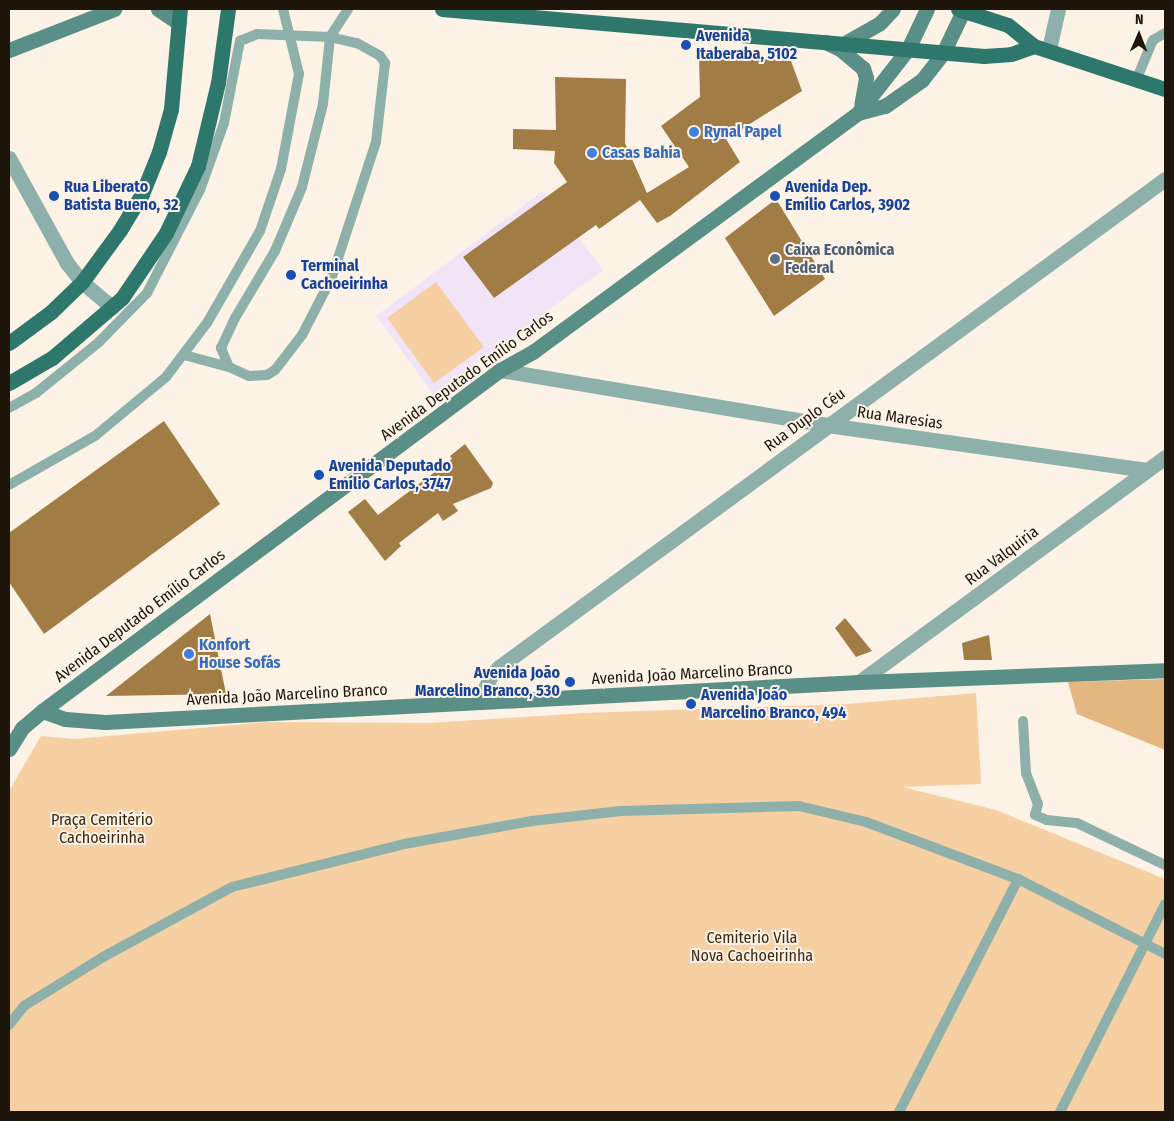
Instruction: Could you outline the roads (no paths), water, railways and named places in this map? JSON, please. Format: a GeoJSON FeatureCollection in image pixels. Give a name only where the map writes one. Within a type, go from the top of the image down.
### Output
{"type":"FeatureCollection","features":[{"type":"Feature","properties":{"kind":"main road"},"geometry":{"type":"LineString","coordinates":[[9,50],[116,9]]}},
{"type":"Feature","properties":{"kind":"main road"},"geometry":{"type":"LineString","coordinates":[[9,343],[50,312],[82,282],[120,230],[142,194],[160,152],[171,109],[180,16],[158,9]]}},
{"type":"Feature","properties":{"kind":"main road"},"geometry":{"type":"LineString","coordinates":[[9,384],[52,358],[122,298],[166,233],[198,166],[218,83],[228,9]]}},
{"type":"Feature","properties":{"kind":"main road"},"geometry":{"type":"LineString","coordinates":[[442,9],[526,12],[943,53],[998,56],[1041,48]]}},
{"type":"Feature","properties":{"kind":"main road"},"geometry":{"type":"LineString","coordinates":[[845,43],[880,23],[893,9]]}},
{"type":"Feature","properties":{"kind":"main road","name":"Avenida Deputado Emílio Carlos"},"geometry":{"type":"LineString","coordinates":[[9,749],[22,728],[42,711],[500,370],[534,351],[858,114],[908,49],[927,9]]}},
{"type":"Feature","properties":{"kind":"main road"},"geometry":{"type":"LineString","coordinates":[[962,9],[1008,24],[1041,48],[1137,78],[1165,89]]}},
{"type":"Feature","properties":{"kind":"main road","name":"Avenida Deputado Emílio Carlos"},"geometry":{"type":"LineString","coordinates":[[858,114],[885,106],[922,80],[943,53],[962,9]]}},
{"type":"Feature","properties":{"kind":"main road"},"geometry":{"type":"LineString","coordinates":[[823,41],[840,49],[863,68],[866,90],[858,114]]}},
{"type":"Feature","properties":{"kind":"main road","name":"Avenida João Marcelino Branco"},"geometry":{"type":"LineString","coordinates":[[42,711],[65,719],[105,722],[860,682],[1165,670]]}},
{"type":"Feature","properties":{"kind":"street"},"geometry":{"type":"LineString","coordinates":[[1041,48],[1058,9]]}},
{"type":"Feature","properties":{"kind":"street"},"geometry":{"type":"LineString","coordinates":[[9,158],[67,263],[82,282],[112,307]]}},
{"type":"Feature","properties":{"kind":"street","name":"Rua Duplo Céu"},"geometry":{"type":"LineString","coordinates":[[478,701],[490,677],[499,667],[1165,179]]}},
{"type":"Feature","properties":{"kind":"street","name":"Rua Maresias"},"geometry":{"type":"LineString","coordinates":[[500,370],[827,425],[1147,470]]}},
{"type":"Feature","properties":{"kind":"street","name":"Rua Valquiria"},"geometry":{"type":"LineString","coordinates":[[860,682],[1165,457]]}},
{"type":"Feature","properties":{"kind":"lane"},"geometry":{"type":"LineString","coordinates":[[9,485],[95,436],[166,377],[207,323],[260,231],[281,169],[299,74],[283,9]]}},
{"type":"Feature","properties":{"kind":"lane"},"geometry":{"type":"LineString","coordinates":[[229,367],[221,348],[283,234],[310,159],[323,104],[330,37],[348,9]]}},
{"type":"Feature","properties":{"kind":"lane"},"geometry":{"type":"LineString","coordinates":[[1137,78],[1153,40],[1165,32]]}},
{"type":"Feature","properties":{"kind":"lane"},"geometry":{"type":"LineString","coordinates":[[9,408],[36,393],[99,342],[147,293],[200,190],[224,123],[240,41],[256,34],[330,37],[356,43],[380,56],[385,63],[376,142],[332,278],[302,335],[281,365],[267,375],[249,376],[229,367],[184,355]]}},
{"type":"Feature","properties":{"kind":"lane"},"geometry":{"type":"LineString","coordinates":[[1023,721],[1026,773],[1038,804],[1035,815],[1047,820],[1077,823],[1165,865]]}},
{"type":"Feature","properties":{"kind":"lane"},"geometry":{"type":"LineString","coordinates":[[9,1024],[24,1006],[103,957],[232,887],[404,844],[532,821],[620,811],[798,806],[866,822],[1018,879],[1165,954]]}},
{"type":"Feature","properties":{"kind":"lane"},"geometry":{"type":"LineString","coordinates":[[899,1112],[1018,879]]}},
{"type":"Feature","properties":{"kind":"lane"},"geometry":{"type":"LineString","coordinates":[[1060,1112],[1165,906]]}},
{"type":"Feature","properties":{"kind":"place","name":"Avenida Itaberaba, 5102"},"geometry":{"type":"Point","coordinates":[686,45]}},
{"type":"Feature","properties":{"kind":"place","name":"Rynal Papel"},"geometry":{"type":"Point","coordinates":[694,132]}},
{"type":"Feature","properties":{"kind":"place","name":"Casas Bahia"},"geometry":{"type":"Point","coordinates":[592,153]}},
{"type":"Feature","properties":{"kind":"place","name":"Rua Liberato Batista Bueno, 32"},"geometry":{"type":"Point","coordinates":[54,196]}},
{"type":"Feature","properties":{"kind":"place","name":"Avenida Dep. Emílio Carlos, 3902"},"geometry":{"type":"Point","coordinates":[775,196]}},
{"type":"Feature","properties":{"kind":"place","name":"Caixa Econômica Federal"},"geometry":{"type":"Point","coordinates":[775,259]}},
{"type":"Feature","properties":{"kind":"place","name":"Terminal Cachoeirinha"},"geometry":{"type":"Point","coordinates":[291,275]}},
{"type":"Feature","properties":{"kind":"place","name":"Avenida Deputado Emílio Carlos, 3747"},"geometry":{"type":"Point","coordinates":[319,475]}},
{"type":"Feature","properties":{"kind":"place","name":"Konfort House Sofás"},"geometry":{"type":"Point","coordinates":[189,654]}},
{"type":"Feature","properties":{"kind":"place","name":"Avenida João Marcelino Branco, 530"},"geometry":{"type":"Point","coordinates":[570,682]}},
{"type":"Feature","properties":{"kind":"place","name":"Avenida João Marcelino Branco, 494"},"geometry":{"type":"Point","coordinates":[691,704]}},
{"type":"Feature","properties":{"kind":"park label","name":"Praça Cemitério Cachoeirinha"},"geometry":{"type":"Point","coordinates":[102,829]}},
{"type":"Feature","properties":{"kind":"park label","name":"Cemiterio Vila Nova Cachoeirinha"},"geometry":{"type":"Point","coordinates":[752,947]}}]}
